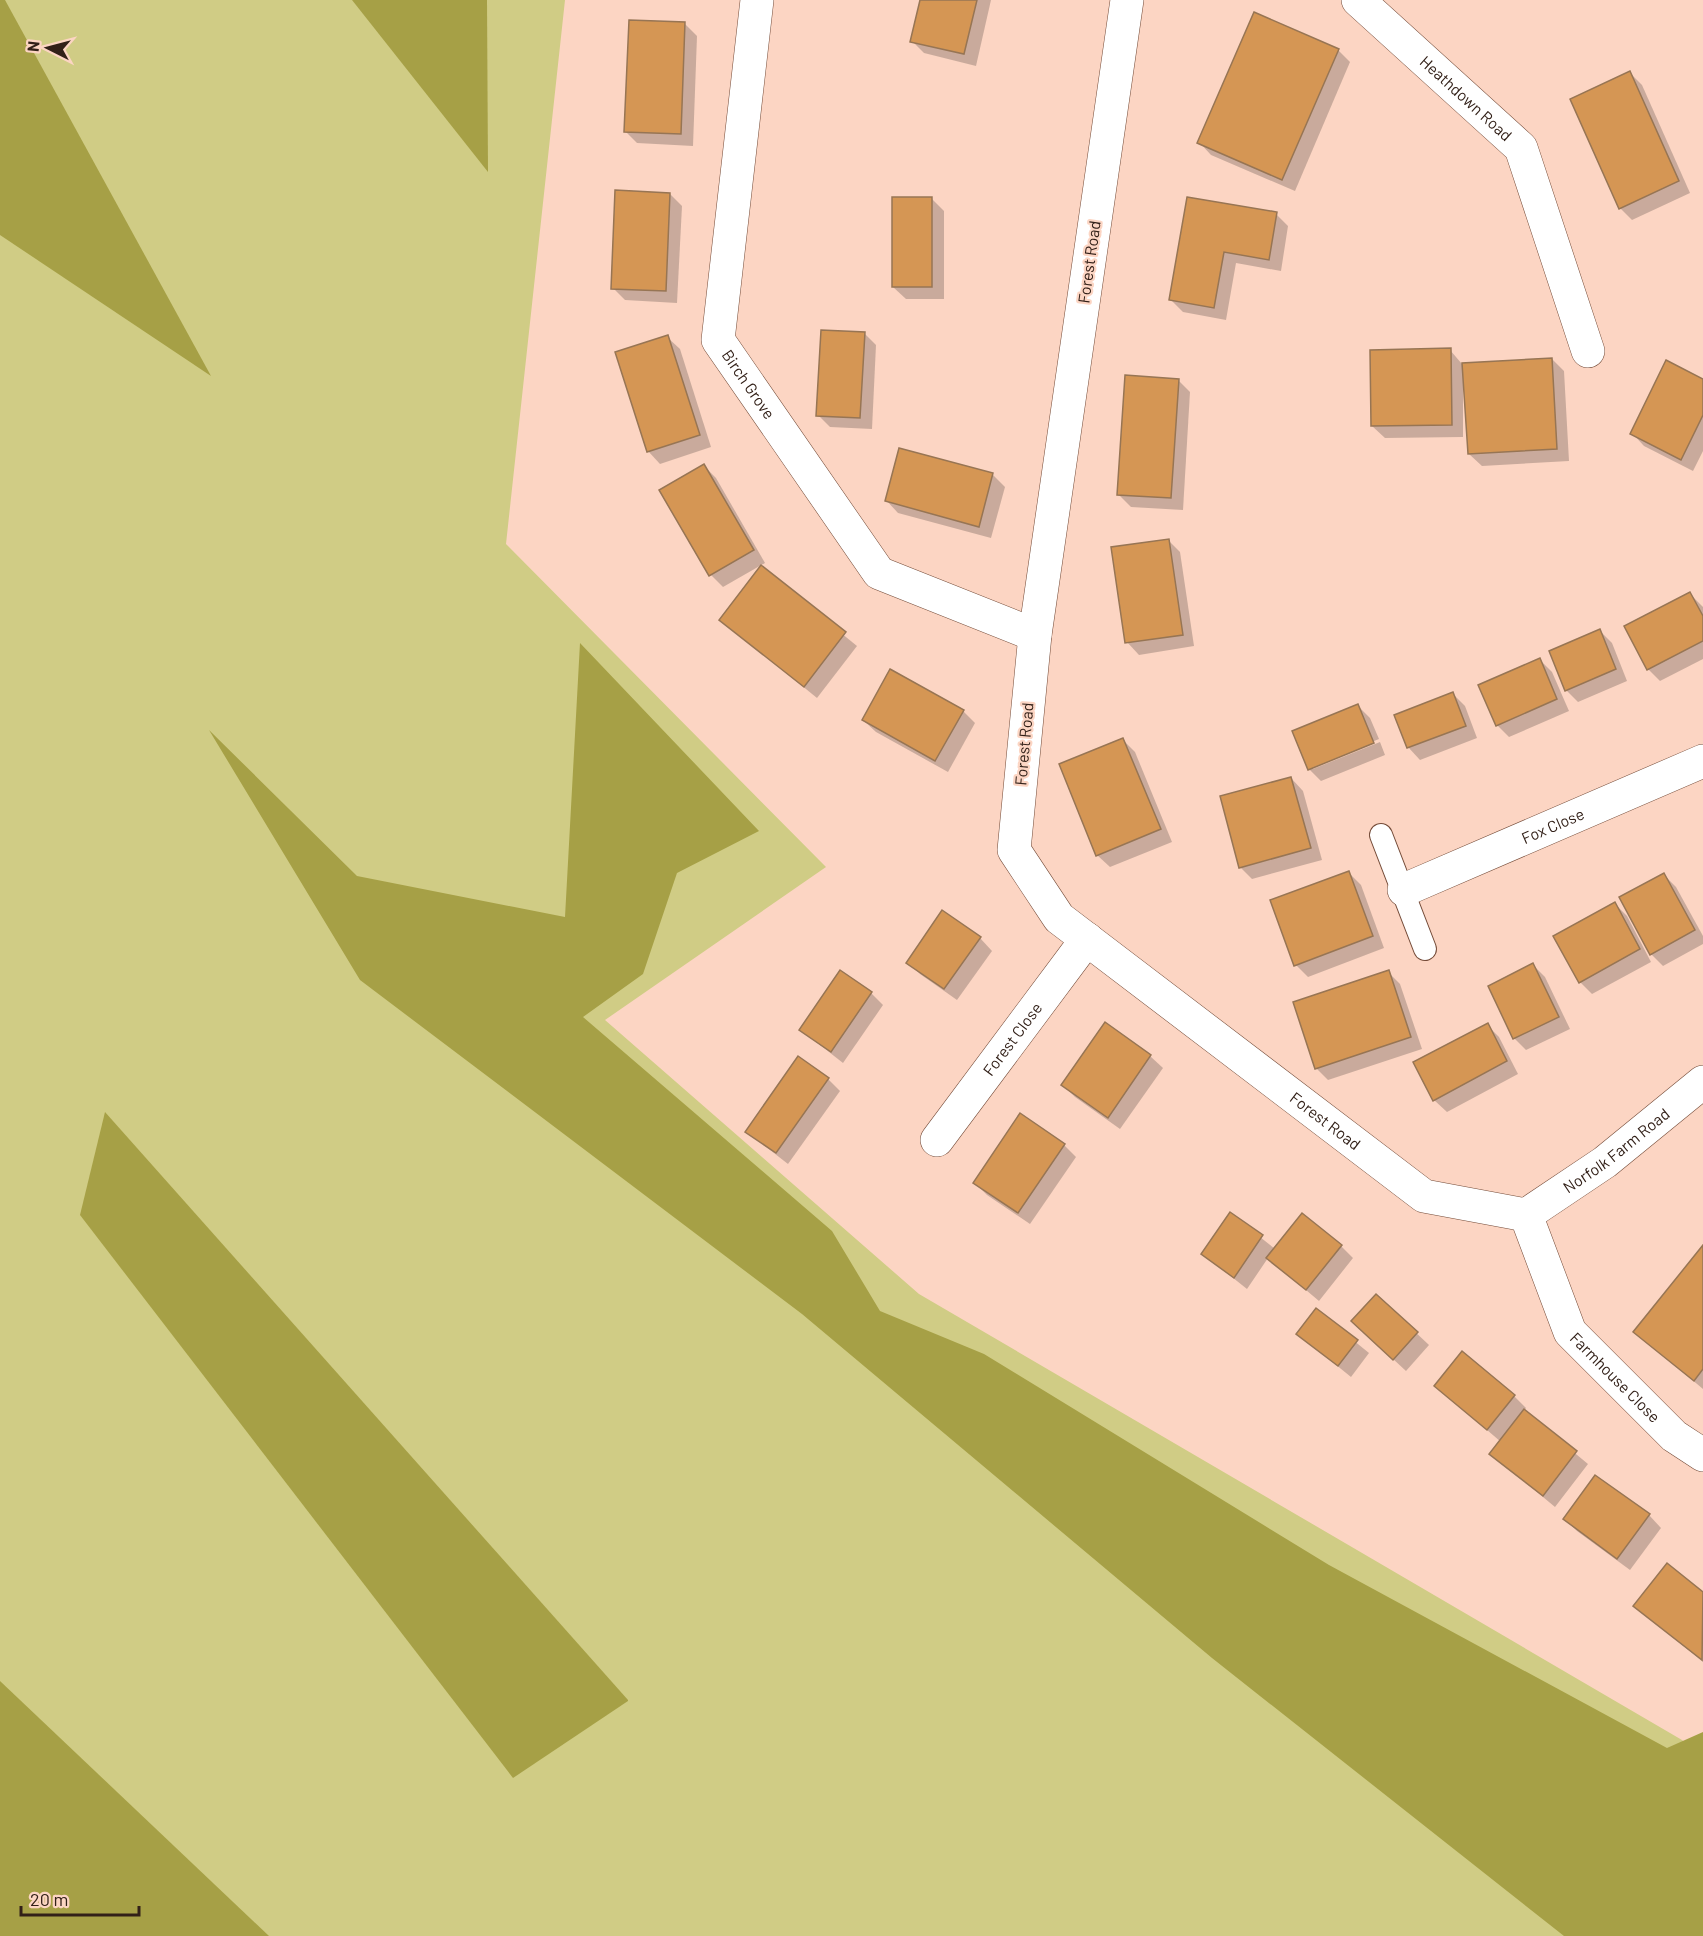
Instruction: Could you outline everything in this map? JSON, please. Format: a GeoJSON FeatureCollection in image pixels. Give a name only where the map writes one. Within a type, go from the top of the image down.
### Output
{"type":"FeatureCollection","features":[{"type":"Feature","properties":{"kind":"street","name":"Birch Grove"},"geometry":{"type":"LineString","coordinates":[[757,0],[718,340],[879,573],[1035,635]]}},
{"type":"Feature","properties":{"kind":"street","name":"Forest Road"},"geometry":{"type":"LineString","coordinates":[[1127,0],[1035,635],[1014,850],[1059,918],[1424,1196],[1526,1215]]}},
{"type":"Feature","properties":{"kind":"street","name":"Heathdown Road"},"geometry":{"type":"LineString","coordinates":[[1358,0],[1521,148],[1588,351]]}},
{"type":"Feature","properties":{"kind":"street","name":"Fox Close"},"geometry":{"type":"LineString","coordinates":[[1404,890],[1703,761]]}},
{"type":"Feature","properties":{"kind":"street","name":"Forest Close"},"geometry":{"type":"LineString","coordinates":[[937,1140],[1087,939]]}},
{"type":"Feature","properties":{"kind":"street","name":"Norfolk Farm Road"},"geometry":{"type":"LineString","coordinates":[[1526,1215],[1605,1162],[1703,1082]]}},
{"type":"Feature","properties":{"kind":"street","name":"Farmhouse Close"},"geometry":{"type":"LineString","coordinates":[[1526,1215],[1570,1332],[1674,1436],[1703,1455]]}},
{"type":"Feature","properties":{"kind":"lane"},"geometry":{"type":"LineString","coordinates":[[1381,835],[1425,949]]}},
{"type":"Feature","properties":{"kind":"shaded area"},"geometry":{"type":"Polygon","coordinates":[[[0,0],[565,0],[506,544],[826,867],[605,1020],[919,1294],[1682,1740],[1703,1757],[1703,1936],[0,1936],[0,0]]]}},
{"type":"Feature","properties":{"kind":"shaded area"},"geometry":{"type":"Polygon","coordinates":[[[0,0],[5,0],[211,376],[0,235],[0,0]]]}},
{"type":"Feature","properties":{"kind":"shaded area"},"geometry":{"type":"Polygon","coordinates":[[[352,0],[487,0],[488,172],[352,0]]]}},
{"type":"Feature","properties":{"kind":"shaded area"},"geometry":{"type":"Polygon","coordinates":[[[580,643],[759,831],[677,873],[643,974],[583,1017],[832,1231],[880,1311],[984,1354],[1329,1565],[1667,1748],[1703,1732],[1703,1936],[1564,1936],[1212,1658],[802,1314],[360,980],[209,730],[357,876],[565,917],[580,643]]]}},
{"type":"Feature","properties":{"kind":"shaded area"},"geometry":{"type":"Polygon","coordinates":[[[105,1112],[628,1701],[513,1778],[80,1215],[105,1112]]]}},
{"type":"Feature","properties":{"kind":"shaded area"},"geometry":{"type":"Polygon","coordinates":[[[0,1681],[269,1936],[0,1936],[0,1681]]]}},
{"type":"Feature","properties":{"kind":"building"},"geometry":{"type":"Polygon","coordinates":[[[920,0],[977,0],[964,54],[910,42],[920,0]]]}},
{"type":"Feature","properties":{"kind":"building"},"geometry":{"type":"Polygon","coordinates":[[[1254,12],[1339,49],[1282,180],[1197,143],[1254,12]]]}},
{"type":"Feature","properties":{"kind":"building"},"geometry":{"type":"Polygon","coordinates":[[[629,20],[685,22],[681,134],[624,132],[629,20]]]}},
{"type":"Feature","properties":{"kind":"building"},"geometry":{"type":"Polygon","coordinates":[[[1630,71],[1679,181],[1619,209],[1570,99],[1630,71]]]}},
{"type":"Feature","properties":{"kind":"building"},"geometry":{"type":"Polygon","coordinates":[[[615,190],[670,193],[666,291],[611,289],[615,190]]]}},
{"type":"Feature","properties":{"kind":"building"},"geometry":{"type":"Polygon","coordinates":[[[892,197],[932,197],[932,287],[892,287],[892,197]]]}},
{"type":"Feature","properties":{"kind":"building"},"geometry":{"type":"Polygon","coordinates":[[[1187,197],[1277,212],[1269,260],[1224,252],[1214,308],[1169,300],[1187,197]]]}},
{"type":"Feature","properties":{"kind":"building"},"geometry":{"type":"Polygon","coordinates":[[[821,330],[865,332],[860,418],[816,416],[821,330]]]}},
{"type":"Feature","properties":{"kind":"building"},"geometry":{"type":"Polygon","coordinates":[[[668,335],[700,435],[647,452],[615,352],[668,335]]]}},
{"type":"Feature","properties":{"kind":"building"},"geometry":{"type":"Polygon","coordinates":[[[1451,348],[1452,425],[1371,426],[1370,350],[1451,348]]]}},
{"type":"Feature","properties":{"kind":"building"},"geometry":{"type":"Polygon","coordinates":[[[1552,358],[1557,449],[1468,454],[1462,363],[1552,358]]]}},
{"type":"Feature","properties":{"kind":"building"},"geometry":{"type":"Polygon","coordinates":[[[1666,360],[1703,379],[1703,415],[1681,460],[1630,434],[1666,360]]]}},
{"type":"Feature","properties":{"kind":"building"},"geometry":{"type":"Polygon","coordinates":[[[1125,375],[1179,379],[1171,498],[1117,495],[1125,375]]]}},
{"type":"Feature","properties":{"kind":"building"},"geometry":{"type":"Polygon","coordinates":[[[899,448],[993,473],[979,527],[885,501],[899,448]]]}},
{"type":"Feature","properties":{"kind":"building"},"geometry":{"type":"Polygon","coordinates":[[[704,464],[754,550],[709,576],[659,490],[704,464]]]}},
{"type":"Feature","properties":{"kind":"building"},"geometry":{"type":"Polygon","coordinates":[[[1169,539],[1183,635],[1125,643],[1111,547],[1169,539]]]}},
{"type":"Feature","properties":{"kind":"building"},"geometry":{"type":"Polygon","coordinates":[[[761,565],[846,632],[804,687],[719,620],[761,565]]]}},
{"type":"Feature","properties":{"kind":"building"},"geometry":{"type":"Polygon","coordinates":[[[1690,592],[1703,616],[1703,641],[1647,670],[1624,626],[1690,592]]]}},
{"type":"Feature","properties":{"kind":"building"},"geometry":{"type":"Polygon","coordinates":[[[1600,629],[1616,669],[1565,691],[1549,651],[1600,629]]]}},
{"type":"Feature","properties":{"kind":"building"},"geometry":{"type":"Polygon","coordinates":[[[1540,658],[1557,699],[1496,726],[1478,685],[1540,658]]]}},
{"type":"Feature","properties":{"kind":"building"},"geometry":{"type":"Polygon","coordinates":[[[890,669],[964,710],[935,761],[862,720],[890,669]]]}},
{"type":"Feature","properties":{"kind":"building"},"geometry":{"type":"Polygon","coordinates":[[[1453,692],[1466,726],[1407,748],[1394,715],[1453,692]]]}},
{"type":"Feature","properties":{"kind":"building"},"geometry":{"type":"Polygon","coordinates":[[[1358,704],[1374,743],[1308,770],[1292,731],[1358,704]]]}},
{"type":"Feature","properties":{"kind":"building"},"geometry":{"type":"Polygon","coordinates":[[[1123,738],[1161,829],[1096,856],[1059,764],[1123,738]]]}},
{"type":"Feature","properties":{"kind":"building"},"geometry":{"type":"Polygon","coordinates":[[[1291,777],[1311,848],[1239,868],[1220,796],[1291,777]]]}},
{"type":"Feature","properties":{"kind":"building"},"geometry":{"type":"Polygon","coordinates":[[[1349,871],[1373,936],[1294,966],[1270,900],[1349,871]]]}},
{"type":"Feature","properties":{"kind":"building"},"geometry":{"type":"Polygon","coordinates":[[[1664,873],[1695,930],[1650,955],[1619,897],[1664,873]]]}},
{"type":"Feature","properties":{"kind":"building"},"geometry":{"type":"Polygon","coordinates":[[[1615,902],[1640,949],[1579,983],[1553,936],[1615,902]]]}},
{"type":"Feature","properties":{"kind":"building"},"geometry":{"type":"Polygon","coordinates":[[[942,910],[981,937],[944,989],[906,963],[942,910]]]}},
{"type":"Feature","properties":{"kind":"building"},"geometry":{"type":"Polygon","coordinates":[[[1533,963],[1559,1017],[1513,1039],[1488,986],[1533,963]]]}},
{"type":"Feature","properties":{"kind":"building"},"geometry":{"type":"Polygon","coordinates":[[[840,970],[872,992],[831,1052],[799,1030],[840,970]]]}},
{"type":"Feature","properties":{"kind":"building"},"geometry":{"type":"Polygon","coordinates":[[[1389,970],[1411,1037],[1315,1069],[1293,1002],[1389,970]]]}},
{"type":"Feature","properties":{"kind":"building"},"geometry":{"type":"Polygon","coordinates":[[[1105,1022],[1151,1055],[1108,1118],[1061,1085],[1105,1022]]]}},
{"type":"Feature","properties":{"kind":"building"},"geometry":{"type":"Polygon","coordinates":[[[1488,1023],[1507,1061],[1433,1101],[1413,1062],[1488,1023]]]}},
{"type":"Feature","properties":{"kind":"building"},"geometry":{"type":"Polygon","coordinates":[[[798,1056],[829,1078],[776,1153],[745,1132],[798,1056]]]}},
{"type":"Feature","properties":{"kind":"building"},"geometry":{"type":"Polygon","coordinates":[[[1020,1113],[1065,1144],[1018,1213],[973,1183],[1020,1113]]]}},
{"type":"Feature","properties":{"kind":"building"},"geometry":{"type":"Polygon","coordinates":[[[1230,1212],[1263,1235],[1234,1278],[1201,1254],[1230,1212]]]}},
{"type":"Feature","properties":{"kind":"building"},"geometry":{"type":"Polygon","coordinates":[[[1302,1213],[1342,1245],[1306,1290],[1266,1258],[1302,1213]]]}},
{"type":"Feature","properties":{"kind":"building"},"geometry":{"type":"Polygon","coordinates":[[[1703,1245],[1703,1369],[1694,1381],[1633,1332],[1703,1245]]]}},
{"type":"Feature","properties":{"kind":"building"},"geometry":{"type":"Polygon","coordinates":[[[1376,1294],[1418,1332],[1393,1360],[1351,1321],[1376,1294]]]}},
{"type":"Feature","properties":{"kind":"building"},"geometry":{"type":"Polygon","coordinates":[[[1316,1308],[1358,1340],[1338,1366],[1296,1334],[1316,1308]]]}},
{"type":"Feature","properties":{"kind":"building"},"geometry":{"type":"Polygon","coordinates":[[[1462,1351],[1515,1395],[1487,1430],[1434,1386],[1462,1351]]]}},
{"type":"Feature","properties":{"kind":"building"},"geometry":{"type":"Polygon","coordinates":[[[1524,1409],[1577,1451],[1543,1496],[1489,1454],[1524,1409]]]}},
{"type":"Feature","properties":{"kind":"building"},"geometry":{"type":"Polygon","coordinates":[[[1595,1475],[1650,1514],[1617,1559],[1563,1519],[1595,1475]]]}},
{"type":"Feature","properties":{"kind":"building"},"geometry":{"type":"Polygon","coordinates":[[[1667,1563],[1703,1592],[1702,1660],[1633,1606],[1667,1563]]]}}]}
